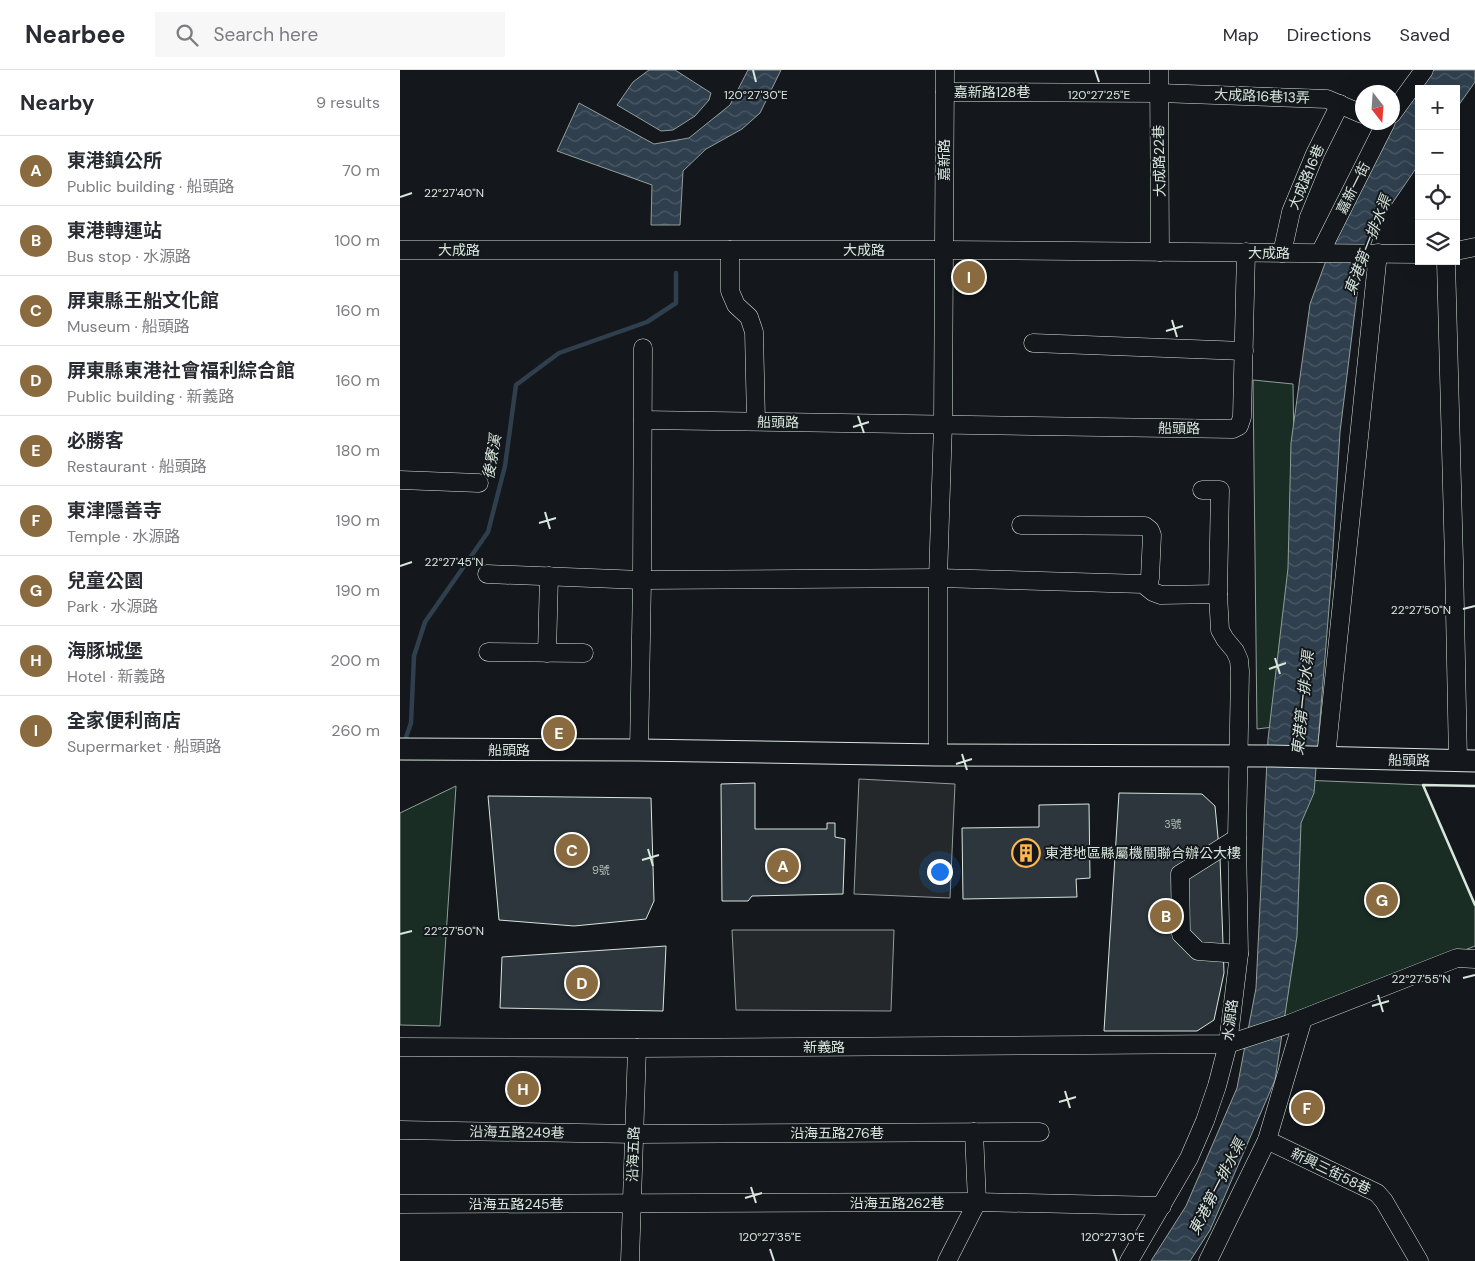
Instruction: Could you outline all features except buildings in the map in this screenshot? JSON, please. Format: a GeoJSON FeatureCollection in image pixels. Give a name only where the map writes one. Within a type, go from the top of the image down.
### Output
{"type":"FeatureCollection","features":[{"type":"Feature","properties":{"kind":"main road","name":"船頭路"},"geometry":{"type":"LineString","coordinates":[[400,749],[639,750],[938,755],[1271,756],[1466,761]]}},
{"type":"Feature","properties":{"kind":"street","name":"嘉新路"},"geometry":{"type":"LineString","coordinates":[[944,250],[945,70]]}},
{"type":"Feature","properties":{"kind":"street","name":"大成路22巷"},"geometry":{"type":"LineString","coordinates":[[1159,70],[1160,252]]}},
{"type":"Feature","properties":{"kind":"street","name":"嘉新一街"},"geometry":{"type":"LineString","coordinates":[[1400,102],[1424,70]]}},
{"type":"Feature","properties":{"kind":"street","name":"嘉新路128巷"},"geometry":{"type":"LineString","coordinates":[[945,92],[1159,93]]}},
{"type":"Feature","properties":{"kind":"street","name":"大成路16巷13弄"},"geometry":{"type":"LineString","coordinates":[[1159,93],[1327,98],[1355,111]]}},
{"type":"Feature","properties":{"kind":"street","name":"大成路16巷"},"geometry":{"type":"LineString","coordinates":[[1282,253],[1291,212],[1315,154],[1340,104]]}},
{"type":"Feature","properties":{"kind":"street","name":"嘉新一街"},"geometry":{"type":"LineString","coordinates":[[1324,253],[1382,130]]}},
{"type":"Feature","properties":{"kind":"street"},"geometry":{"type":"LineString","coordinates":[[1460,251],[1475,247]]}},
{"type":"Feature","properties":{"kind":"street","name":"大成路"},"geometry":{"type":"LineString","coordinates":[[400,250],[944,250],[1324,253]]}},
{"type":"Feature","properties":{"kind":"street"},"geometry":{"type":"LineString","coordinates":[[730,250],[730,291],[736,305],[749,317],[754,332],[756,421]]}},
{"type":"Feature","properties":{"kind":"street"},"geometry":{"type":"LineString","coordinates":[[938,755],[938,578],[943,424],[944,250]]}},
{"type":"Feature","properties":{"kind":"street","name":"船頭路"},"geometry":{"type":"LineString","coordinates":[[643,420],[1233,429],[1239,426],[1242,417],[1246,252]]}},
{"type":"Feature","properties":{"kind":"street"},"geometry":{"type":"LineString","coordinates":[[1324,253],[1415,254]]}},
{"type":"Feature","properties":{"kind":"street"},"geometry":{"type":"LineString","coordinates":[[1334,758],[1378,253]]}},
{"type":"Feature","properties":{"kind":"street"},"geometry":{"type":"LineString","coordinates":[[1446,265],[1454,561],[1466,761]]}},
{"type":"Feature","properties":{"kind":"street"},"geometry":{"type":"LineString","coordinates":[[1033,343],[1244,351]]}},
{"type":"Feature","properties":{"kind":"street"},"geometry":{"type":"LineString","coordinates":[[639,750],[643,348]]}},
{"type":"Feature","properties":{"kind":"street"},"geometry":{"type":"LineString","coordinates":[[400,480],[479,483]]}},
{"type":"Feature","properties":{"kind":"street","name":"水源路"},"geometry":{"type":"LineString","coordinates":[[1129,1261],[1162,1206],[1188,1158],[1205,1121],[1228,1044],[1239,954],[1238,756],[1240,671],[1239,660],[1235,651],[1220,630],[1218,594],[1220,490],[1202,490]]}},
{"type":"Feature","properties":{"kind":"street"},"geometry":{"type":"LineString","coordinates":[[1021,526],[1145,526],[1152,535],[1148,587]]}},
{"type":"Feature","properties":{"kind":"street"},"geometry":{"type":"LineString","coordinates":[[487,574],[642,580],[938,578],[1143,584],[1153,592],[1161,595],[1218,594]]}},
{"type":"Feature","properties":{"kind":"street"},"geometry":{"type":"LineString","coordinates":[[547,653],[550,576]]}},
{"type":"Feature","properties":{"kind":"street"},"geometry":{"type":"LineString","coordinates":[[488,652],[584,653]]}},
{"type":"Feature","properties":{"kind":"street"},"geometry":{"type":"LineString","coordinates":[[1238,838],[1180,874],[1180,891],[1181,934],[1198,951],[1239,954]]}},
{"type":"Feature","properties":{"kind":"street"},"geometry":{"type":"LineString","coordinates":[[1208,1261],[1266,1140],[1296,1022],[1457,958],[1475,959]]}},
{"type":"Feature","properties":{"kind":"street","name":"新義路"},"geometry":{"type":"LineString","coordinates":[[400,1047],[637,1048],[1228,1044],[1296,1022]]}},
{"type":"Feature","properties":{"kind":"street","name":"沿海五路"},"geometry":{"type":"LineString","coordinates":[[630,1261],[637,1048]]}},
{"type":"Feature","properties":{"kind":"street","name":"沿海五路249巷"},"geometry":{"type":"LineString","coordinates":[[400,1130],[634,1134]]}},
{"type":"Feature","properties":{"kind":"street"},"geometry":{"type":"LineString","coordinates":[[947,1261],[977,1202],[974,1132]]}},
{"type":"Feature","properties":{"kind":"street","name":"沿海五路276巷"},"geometry":{"type":"LineString","coordinates":[[634,1134],[1040,1132]]}},
{"type":"Feature","properties":{"kind":"street","name":"新興三街58巷"},"geometry":{"type":"LineString","coordinates":[[1266,1140],[1377,1193],[1384,1201],[1419,1261]]}},
{"type":"Feature","properties":{"kind":"street","name":"沿海五路262巷"},"geometry":{"type":"LineString","coordinates":[[632,1204],[977,1202],[1162,1206]]}},
{"type":"Feature","properties":{"kind":"street","name":"沿海五路245巷"},"geometry":{"type":"LineString","coordinates":[[400,1204],[632,1204]]}},
{"type":"Feature","properties":{"kind":"green space"},"geometry":{"type":"Polygon","coordinates":[[[1253,380],[1293,384],[1294,452],[1292,584],[1273,727],[1257,729],[1253,380]]]}},
{"type":"Feature","properties":{"kind":"green space"},"geometry":{"type":"Polygon","coordinates":[[[1302,780],[1423,785],[1475,905],[1475,946],[1276,1024],[1302,780]]]}},
{"type":"Feature","properties":{"kind":"green space"},"geometry":{"type":"Polygon","coordinates":[[[456,786],[440,1026],[400,1025],[400,813],[456,786]]]}},
{"type":"Feature","properties":{"kind":"shaded area"},"geometry":{"type":"Polygon","coordinates":[[[859,779],[955,784],[950,898],[854,894],[859,779]]]}},
{"type":"Feature","properties":{"kind":"shaded area"},"geometry":{"type":"Polygon","coordinates":[[[732,930],[894,930],[891,1011],[736,1010],[732,930]]]}},
{"type":"Feature","properties":{"kind":"water"},"geometry":{"type":"Polygon","coordinates":[[[649,70],[675,70],[711,93],[709,100],[695,116],[673,130],[661,131],[617,105],[633,82],[649,70]]]}},
{"type":"Feature","properties":{"kind":"water"},"geometry":{"type":"Polygon","coordinates":[[[748,70],[781,70],[760,113],[742,129],[706,149],[683,171],[680,225],[651,225],[652,185],[557,151],[579,103],[654,144],[689,138],[730,105],[748,70]]]}},
{"type":"Feature","properties":{"kind":"water"},"geometry":{"type":"Polygon","coordinates":[[[1433,70],[1475,70],[1475,82],[1460,103],[1460,85],[1422,85],[1433,70]]]}},
{"type":"Feature","properties":{"kind":"water","name":"東港第一排水渠"},"geometry":{"type":"Polygon","coordinates":[[[1415,94],[1415,170],[1378,224],[1359,278],[1340,432],[1331,583],[1314,793],[1301,823],[1297,936],[1275,1080],[1210,1230],[1190,1261],[1151,1261],[1186,1206],[1237,1088],[1256,988],[1268,739],[1288,568],[1291,443],[1310,304],[1337,231],[1390,130],[1400,130],[1400,115],[1415,94]]]}},
{"type":"Feature","properties":{"kind":"waterway","name":"後寮溪"},"geometry":{"type":"LineString","coordinates":[[404,743],[411,723],[414,656],[425,622],[488,532],[505,466],[516,385],[559,353],[647,322],[676,303],[676,273]]}},
{"type":"Feature","properties":{"kind":"wall"},"geometry":{"type":"LineString","coordinates":[[1475,786],[1423,785],[1475,905]]}},
{"type":"Feature","properties":{"kind":"place","name":"全家便利商店"},"geometry":{"type":"Point","coordinates":[969,277]}},
{"type":"Feature","properties":{"kind":"place","name":"必勝客"},"geometry":{"type":"Point","coordinates":[559,733]}},
{"type":"Feature","properties":{"kind":"place","name":"屏東縣王船文化館"},"geometry":{"type":"Point","coordinates":[572,850]}},
{"type":"Feature","properties":{"kind":"place","name":"東港地區縣屬機關聯合辦公大樓"},"geometry":{"type":"Point","coordinates":[1026,853]}},
{"type":"Feature","properties":{"kind":"place","name":"東港鎮公所"},"geometry":{"type":"Point","coordinates":[783,866]}},
{"type":"Feature","properties":{"kind":"place","name":"兒童公園"},"geometry":{"type":"Point","coordinates":[1382,900]}},
{"type":"Feature","properties":{"kind":"place","name":"東港轉運站"},"geometry":{"type":"Point","coordinates":[1166,916]}},
{"type":"Feature","properties":{"kind":"place","name":"屏東縣東港社會福利綜合館"},"geometry":{"type":"Point","coordinates":[582,983]}},
{"type":"Feature","properties":{"kind":"place","name":"海豚城堡"},"geometry":{"type":"Point","coordinates":[523,1089]}},
{"type":"Feature","properties":{"kind":"place","name":"東津隱善寺"},"geometry":{"type":"Point","coordinates":[1307,1108]}}]}
